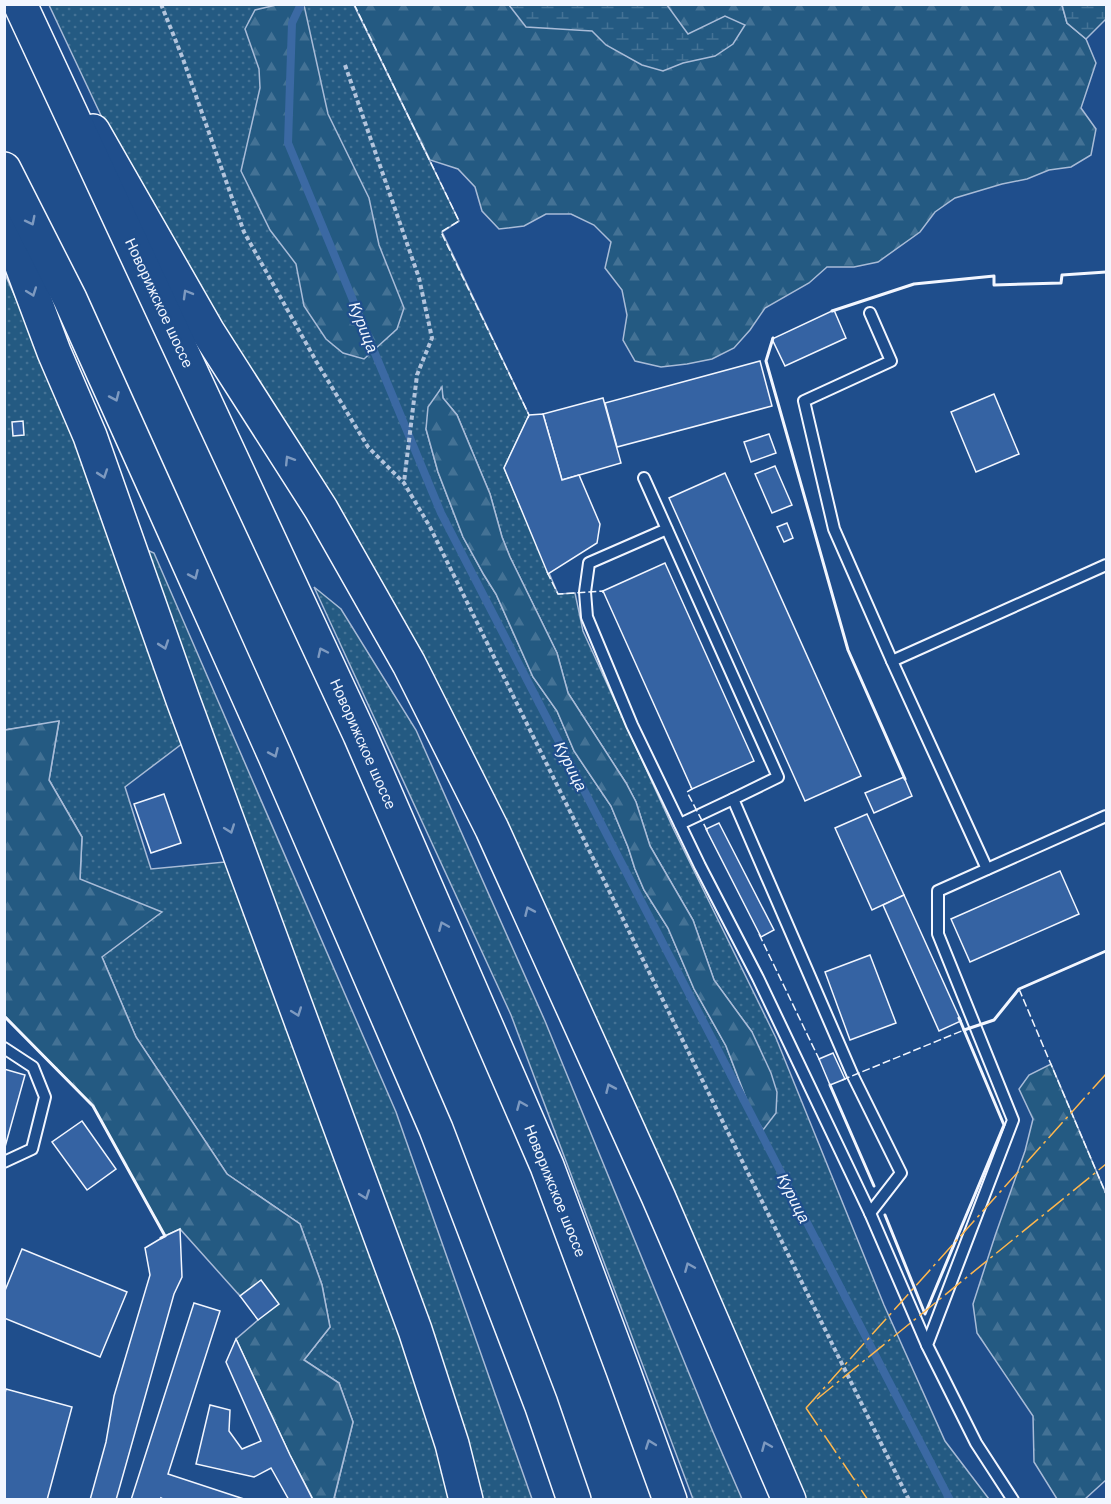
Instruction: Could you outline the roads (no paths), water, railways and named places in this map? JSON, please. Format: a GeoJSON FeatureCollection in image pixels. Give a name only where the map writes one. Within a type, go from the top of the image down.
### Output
{"type":"FeatureCollection","features":[{"type":"Feature","properties":{"kind":"main road","name":"Новорижское шоссе"},"geometry":{"type":"LineString","coordinates":[[20,4],[360,735],[547,1166],[670,1500]]}},
{"type":"Feature","properties":{"kind":"main road"},"geometry":{"type":"LineString","coordinates":[[20,4],[202,322],[321,509],[409,664],[492,829],[658,1196],[789,1500]]}},
{"type":"Feature","properties":{"kind":"main road"},"geometry":{"type":"LineString","coordinates":[[4,169],[70,299],[128,426],[275,756],[432,1118],[542,1404],[574,1500]]}},
{"type":"Feature","properties":{"kind":"main road"},"geometry":{"type":"LineString","coordinates":[[4,218],[54,352],[90,436],[187,711],[415,1330],[452,1444],[466,1500]]}},
{"type":"Feature","properties":{"kind":"lane"},"geometry":{"type":"LineString","coordinates":[[870,313],[891,361],[804,401],[834,529],[987,869]]}},
{"type":"Feature","properties":{"kind":"lane"},"geometry":{"type":"LineString","coordinates":[[644,478],[778,777],[680,824]]}},
{"type":"Feature","properties":{"kind":"lane"},"geometry":{"type":"LineString","coordinates":[[667,529],[589,563],[585,592],[587,617],[632,725],[758,978],[870,1213],[927,1345],[976,1443],[1013,1500]]}},
{"type":"Feature","properties":{"kind":"lane"},"geometry":{"type":"LineString","coordinates":[[892,661],[1107,565]]}},
{"type":"Feature","properties":{"kind":"lane"},"geometry":{"type":"LineString","coordinates":[[733,799],[853,1076],[902,1173],[870,1213]]}},
{"type":"Feature","properties":{"kind":"lane"},"geometry":{"type":"LineString","coordinates":[[927,1345],[1013,1120],[938,934],[938,891],[1107,816]]}},
{"type":"Feature","properties":{"kind":"lane"},"geometry":{"type":"LineString","coordinates":[[4,1048],[33,1067],[45,1097],[32,1149],[4,1162]]}},
{"type":"Feature","properties":{"kind":"waterway","name":"Курица"},"geometry":{"type":"LineString","coordinates":[[301,4],[292,23],[288,143],[441,513],[950,1500]]}}]}
